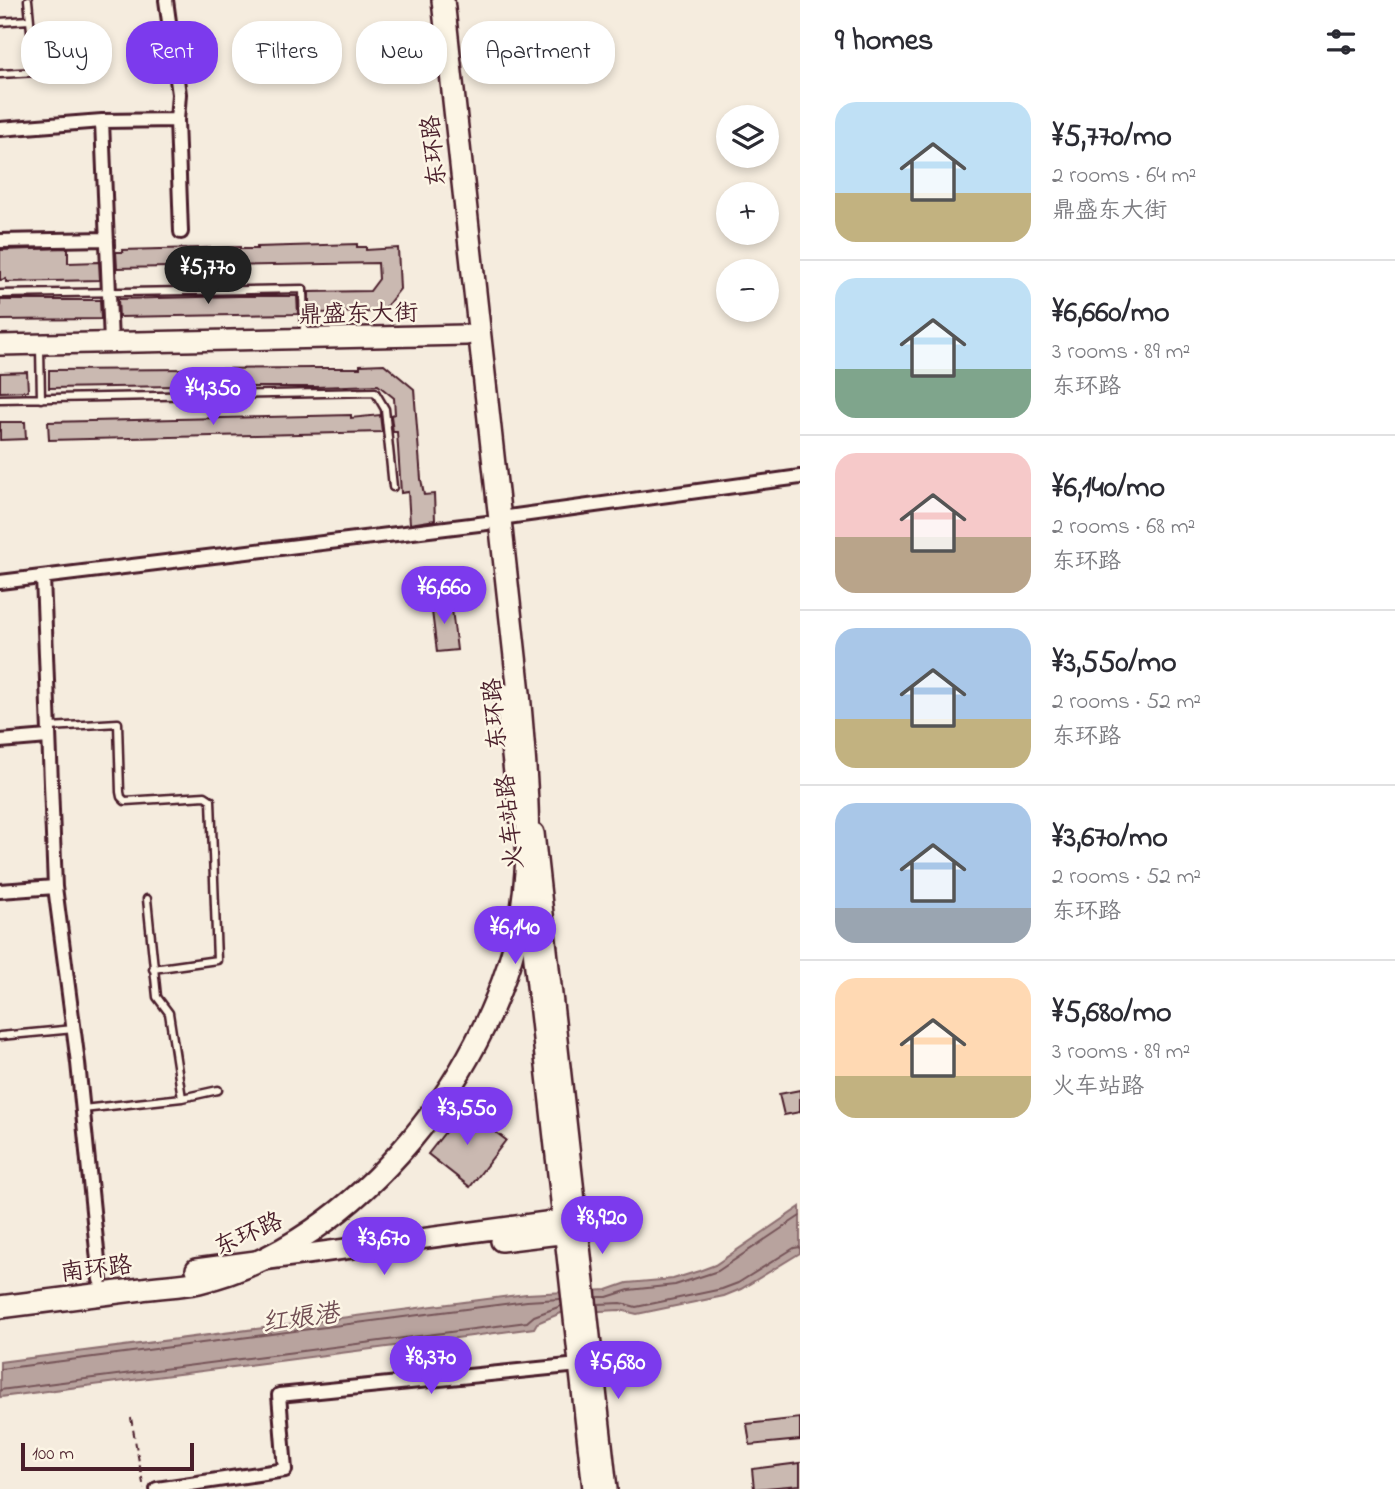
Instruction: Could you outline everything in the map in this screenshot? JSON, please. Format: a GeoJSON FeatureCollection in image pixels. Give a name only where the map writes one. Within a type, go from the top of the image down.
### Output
{"type":"FeatureCollection","features":[{"type":"Feature","properties":{"kind":"main road","name":"东环路"},"geometry":{"type":"LineString","coordinates":[[428,0],[466,335],[493,521]]}},
{"type":"Feature","properties":{"kind":"main road","name":"东环路"},"geometry":{"type":"LineString","coordinates":[[197,1275],[256,1261],[298,1240],[337,1211],[403,1149],[440,1103],[461,1071],[488,1017],[509,966],[522,910],[526,880],[527,816],[493,521],[443,0]]}},
{"type":"Feature","properties":{"kind":"main road","name":"鼎盛东大街"},"geometry":{"type":"LineString","coordinates":[[0,345],[466,335]]}},
{"type":"Feature","properties":{"kind":"main road","name":"东环路"},"geometry":{"type":"LineString","coordinates":[[197,1275],[279,1235],[329,1200],[393,1139],[429,1095],[449,1064],[476,1012],[495,962],[508,908],[512,875],[512,693]]}},
{"type":"Feature","properties":{"kind":"main road","name":"火车站路"},"geometry":{"type":"LineString","coordinates":[[512,693],[577,1286],[607,1489]]}},
{"type":"Feature","properties":{"kind":"main road","name":"火车站路"},"geometry":{"type":"LineString","coordinates":[[526,880],[571,1225]]}},
{"type":"Feature","properties":{"kind":"main road"},"geometry":{"type":"LineString","coordinates":[[256,1261],[571,1225]]}},
{"type":"Feature","properties":{"kind":"main road"},"geometry":{"type":"LineString","coordinates":[[197,1275],[571,1225]]}},
{"type":"Feature","properties":{"kind":"main road","name":"南环路"},"geometry":{"type":"LineString","coordinates":[[0,1293],[100,1280],[197,1275]]}},
{"type":"Feature","properties":{"kind":"main road","name":"南环路"},"geometry":{"type":"LineString","coordinates":[[0,1307],[197,1275]]}},
{"type":"Feature","properties":{"kind":"main road","name":"火车站路"},"geometry":{"type":"LineString","coordinates":[[581,1318],[579,1365],[593,1489]]}},
{"type":"Feature","properties":{"kind":"street"},"geometry":{"type":"LineString","coordinates":[[166,0],[179,94],[177,120],[181,232]]}},
{"type":"Feature","properties":{"kind":"street"},"geometry":{"type":"LineString","coordinates":[[0,128],[102,121],[177,120]]}},
{"type":"Feature","properties":{"kind":"street"},"geometry":{"type":"LineString","coordinates":[[102,121],[111,343]]}},
{"type":"Feature","properties":{"kind":"street"},"geometry":{"type":"LineString","coordinates":[[0,241],[107,239]]}},
{"type":"Feature","properties":{"kind":"street"},"geometry":{"type":"LineString","coordinates":[[0,582],[493,521],[800,477]]}},
{"type":"Feature","properties":{"kind":"street"},"geometry":{"type":"LineString","coordinates":[[43,577],[55,887],[74,1029],[100,1280]]}},
{"type":"Feature","properties":{"kind":"street"},"geometry":{"type":"LineString","coordinates":[[0,741],[48,732]]}},
{"type":"Feature","properties":{"kind":"street"},"geometry":{"type":"LineString","coordinates":[[0,891],[55,887]]}},
{"type":"Feature","properties":{"kind":"street"},"geometry":{"type":"LineString","coordinates":[[157,1489],[285,1470],[279,1395],[579,1365]]}},
{"type":"Feature","properties":{"kind":"lane"},"geometry":{"type":"LineString","coordinates":[[0,22],[29,20],[29,0]]}},
{"type":"Feature","properties":{"kind":"lane"},"geometry":{"type":"LineString","coordinates":[[0,74],[21,73]]}},
{"type":"Feature","properties":{"kind":"lane"},"geometry":{"type":"LineString","coordinates":[[0,294],[303,289],[304,338]]}},
{"type":"Feature","properties":{"kind":"lane"},"geometry":{"type":"LineString","coordinates":[[40,345],[41,399]]}},
{"type":"Feature","properties":{"kind":"lane"},"geometry":{"type":"LineString","coordinates":[[0,400],[375,392],[385,409],[393,486]]}},
{"type":"Feature","properties":{"kind":"lane"},"geometry":{"type":"LineString","coordinates":[[48,732],[118,723],[120,792],[125,801],[205,796],[211,800],[217,960],[153,969]]}},
{"type":"Feature","properties":{"kind":"lane"},"geometry":{"type":"LineString","coordinates":[[147,899],[157,997],[169,1013],[182,1098]]}},
{"type":"Feature","properties":{"kind":"lane"},"geometry":{"type":"LineString","coordinates":[[0,1036],[74,1029]]}},
{"type":"Feature","properties":{"kind":"lane"},"geometry":{"type":"LineString","coordinates":[[83,1109],[182,1098],[218,1090]]}},
{"type":"Feature","properties":{"kind":"path"},"geometry":{"type":"LineString","coordinates":[[131,1418],[144,1489]]}},
{"type":"Feature","properties":{"kind":"water"},"geometry":{"type":"Polygon","coordinates":[[[800,1207],[800,1253],[741,1289],[724,1296],[637,1314],[620,1310],[561,1313],[537,1323],[534,1328],[0,1397],[0,1362],[526,1294],[607,1290],[627,1283],[673,1279],[715,1265],[800,1207]]]}},
{"type":"Feature","properties":{"kind":"building"},"geometry":{"type":"Polygon","coordinates":[[[357,244],[357,247],[366,247],[366,250],[398,248],[400,289],[382,312],[309,313],[309,292],[370,291],[379,279],[378,263],[117,268],[116,252],[123,252],[122,250],[240,247],[257,249],[357,244]]]}},
{"type":"Feature","properties":{"kind":"building"},"geometry":{"type":"Polygon","coordinates":[[[68,248],[68,263],[99,262],[100,280],[0,280],[0,250],[68,248]]]}},
{"type":"Feature","properties":{"kind":"building"},"geometry":{"type":"Polygon","coordinates":[[[297,296],[298,314],[119,317],[118,299],[297,296]]]}},
{"type":"Feature","properties":{"kind":"building"},"geometry":{"type":"Polygon","coordinates":[[[0,300],[100,300],[101,319],[0,320],[0,300]]]}},
{"type":"Feature","properties":{"kind":"building"},"geometry":{"type":"Polygon","coordinates":[[[384,364],[414,389],[421,479],[424,495],[434,494],[435,520],[410,524],[408,492],[401,493],[397,432],[393,432],[391,415],[395,414],[394,398],[378,385],[49,388],[49,370],[360,368],[360,365],[384,364]]]}},
{"type":"Feature","properties":{"kind":"building"},"geometry":{"type":"Polygon","coordinates":[[[27,372],[28,391],[0,392],[0,373],[27,372]]]}},
{"type":"Feature","properties":{"kind":"building"},"geometry":{"type":"Polygon","coordinates":[[[351,415],[351,418],[380,415],[382,432],[49,440],[48,422],[351,415]]]}},
{"type":"Feature","properties":{"kind":"building"},"geometry":{"type":"Polygon","coordinates":[[[0,422],[25,422],[26,439],[0,440],[0,422]]]}},
{"type":"Feature","properties":{"kind":"building"},"geometry":{"type":"Polygon","coordinates":[[[451,601],[457,650],[437,652],[431,603],[451,601]]]}},
{"type":"Feature","properties":{"kind":"building"},"geometry":{"type":"Polygon","coordinates":[[[800,1090],[800,1112],[784,1115],[779,1094],[800,1090]]]}},
{"type":"Feature","properties":{"kind":"building"},"geometry":{"type":"Polygon","coordinates":[[[464,1108],[506,1140],[470,1187],[428,1154],[464,1108]]]}},
{"type":"Feature","properties":{"kind":"building"},"geometry":{"type":"Polygon","coordinates":[[[800,1418],[800,1440],[750,1445],[747,1424],[800,1418]]]}},
{"type":"Feature","properties":{"kind":"building"},"geometry":{"type":"Polygon","coordinates":[[[800,1463],[800,1485],[754,1489],[752,1469],[800,1463]]]}},
{"type":"Feature","properties":{"kind":"water label","name":"红娘港"},"geometry":{"type":"Point","coordinates":[300,1317]}}]}
